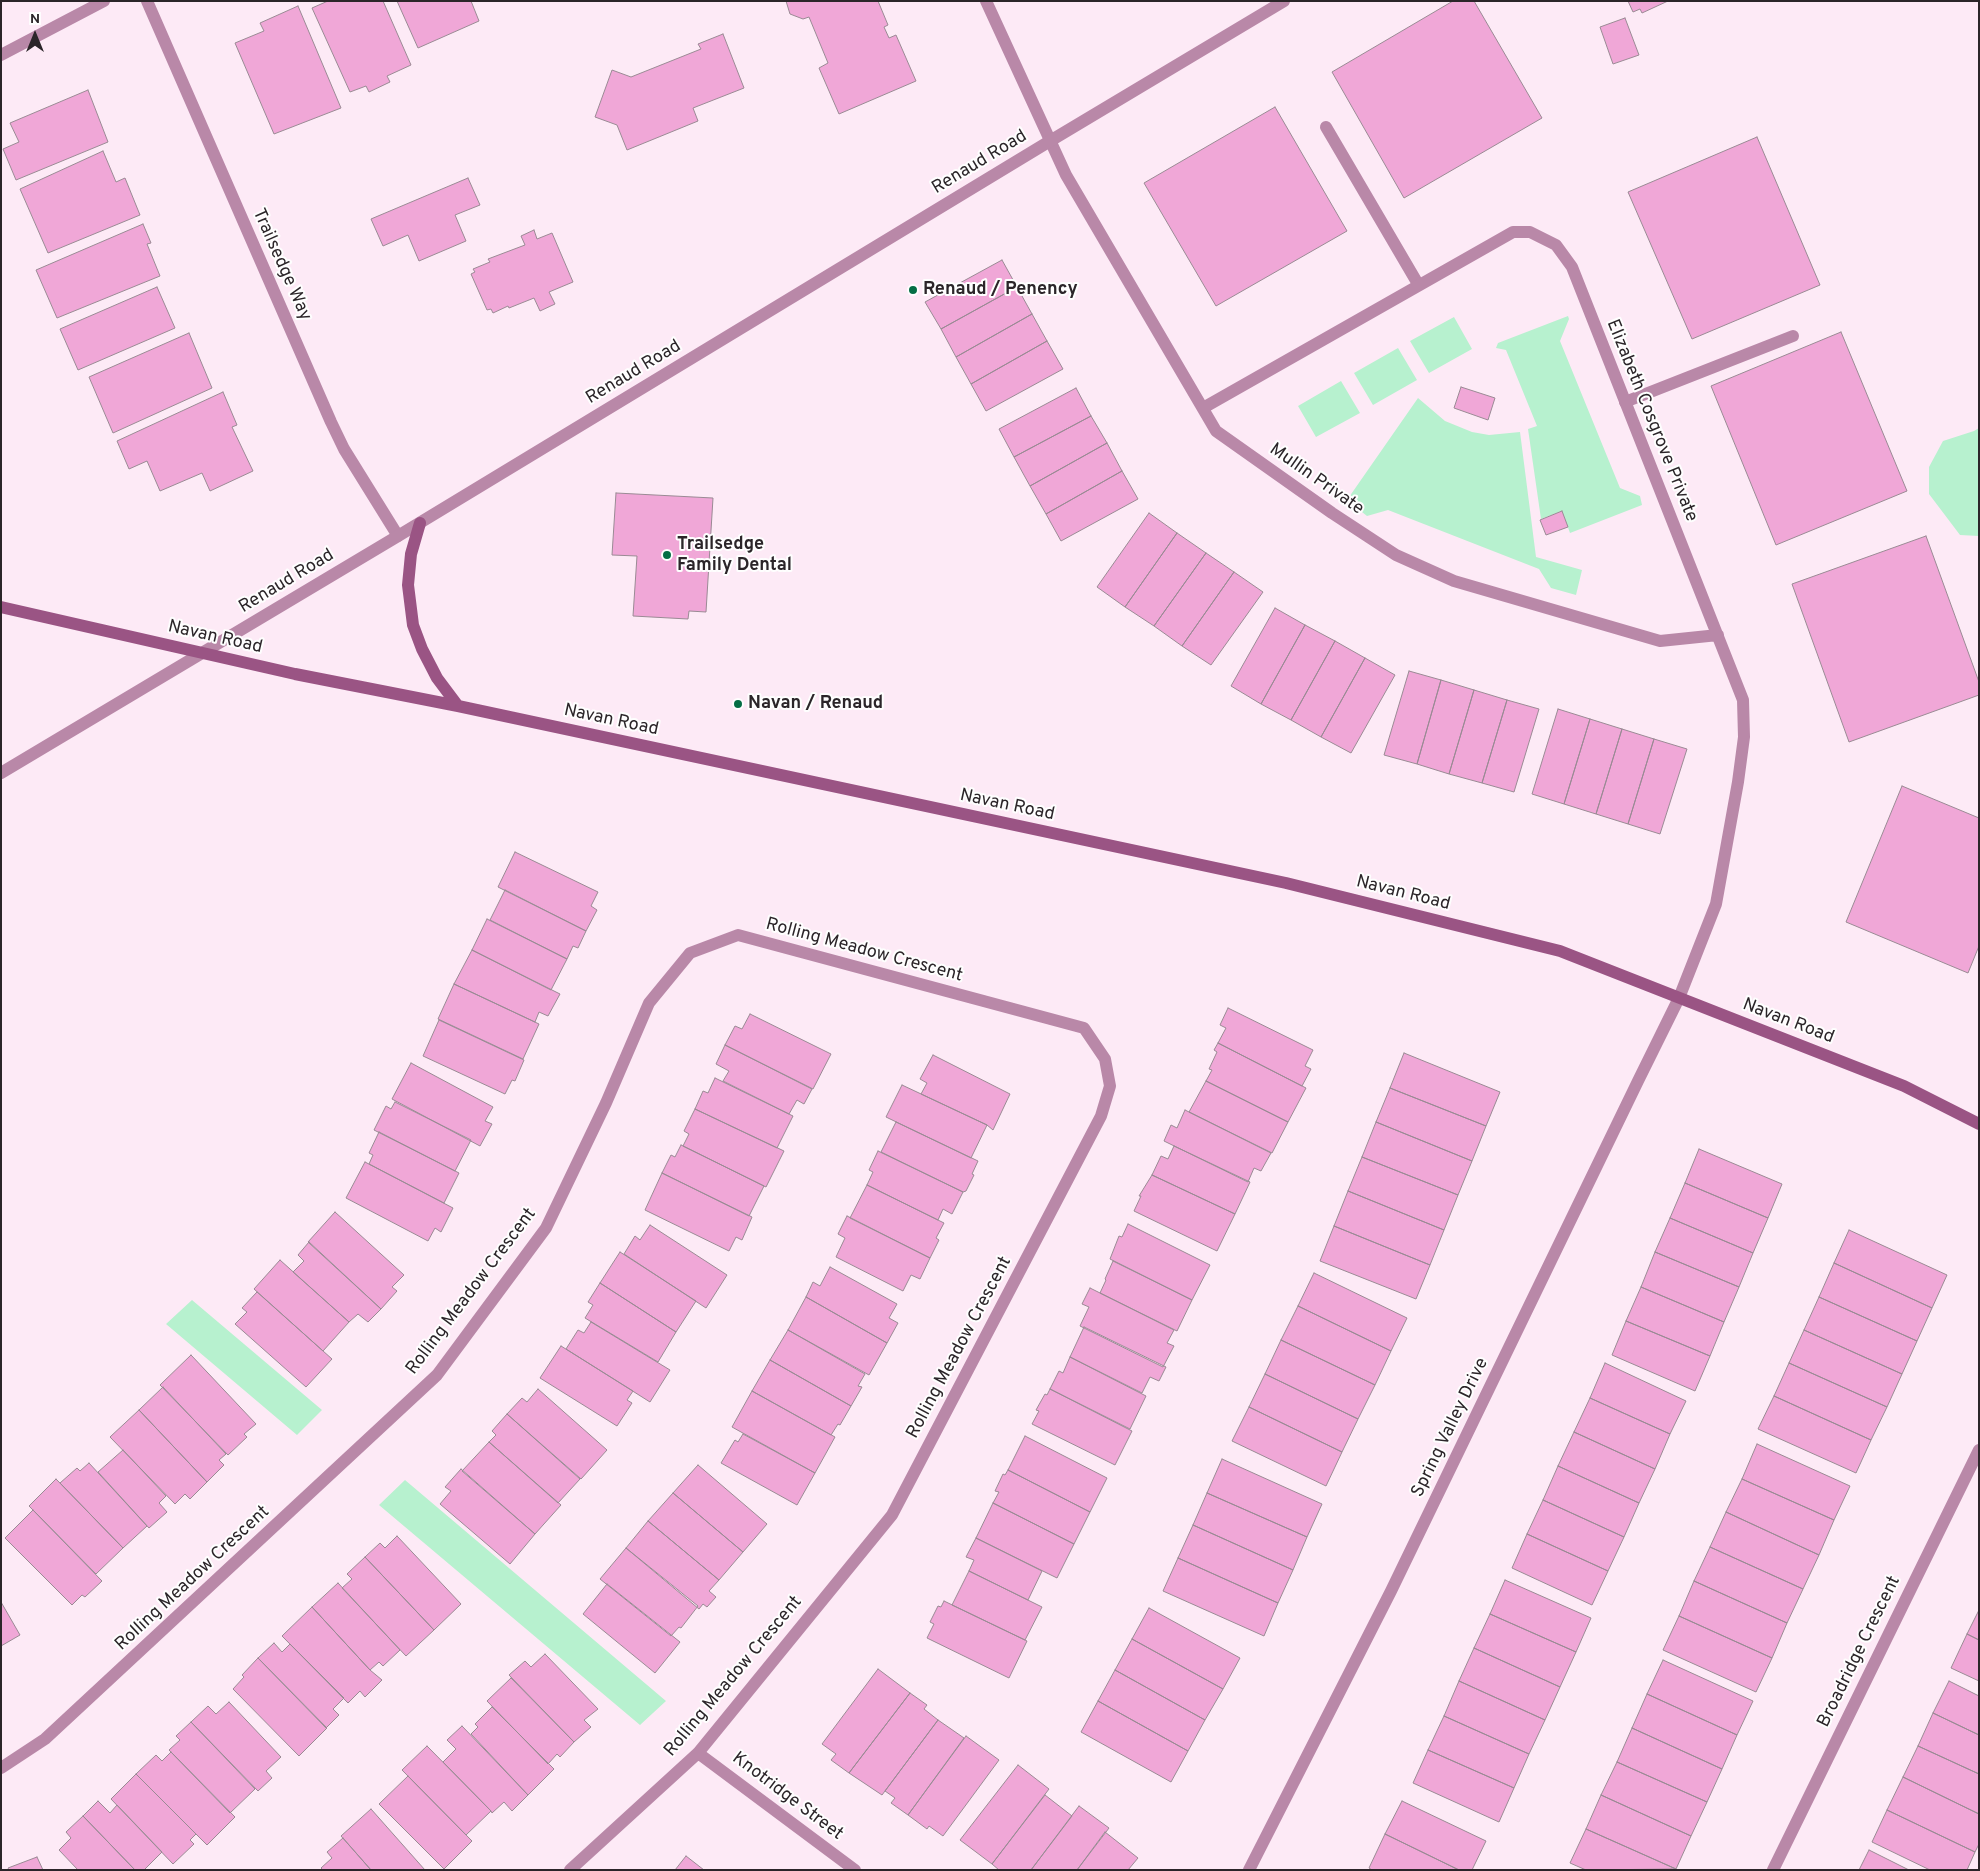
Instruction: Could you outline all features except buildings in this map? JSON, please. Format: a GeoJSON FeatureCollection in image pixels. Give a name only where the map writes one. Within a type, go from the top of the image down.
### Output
{"type":"FeatureCollection","features":[{"type":"Feature","properties":{"kind":"main road"},"geometry":{"type":"LineString","coordinates":[[420,523],[411,554],[408,585],[413,625],[422,649],[437,678],[458,706]]}},
{"type":"Feature","properties":{"kind":"main road","name":"Navan Road"},"geometry":{"type":"LineString","coordinates":[[1,607],[295,674],[458,706],[1286,883],[1560,951],[1904,1086],[1979,1124]]}},
{"type":"Feature","properties":{"kind":"street"},"geometry":{"type":"LineString","coordinates":[[1,55],[104,1]]}},
{"type":"Feature","properties":{"kind":"street","name":"Trailsedge Way"},"geometry":{"type":"LineString","coordinates":[[147,1],[331,422],[344,449],[398,536]]}},
{"type":"Feature","properties":{"kind":"street","name":"Mullin Private"},"geometry":{"type":"LineString","coordinates":[[986,1],[1066,175],[1216,431],[1332,513],[1396,555],[1454,581],[1660,641],[1718,636]]}},
{"type":"Feature","properties":{"kind":"street","name":"Renaud Road"},"geometry":{"type":"LineString","coordinates":[[1,773],[420,523],[1284,1]]}},
{"type":"Feature","properties":{"kind":"street"},"geometry":{"type":"LineString","coordinates":[[1326,127],[1418,284]]}},
{"type":"Feature","properties":{"kind":"street","name":"Elizabeth Cosgrove Private"},"geometry":{"type":"LineString","coordinates":[[1203,408],[1418,284],[1513,232],[1530,232],[1556,245],[1572,267],[1744,700],[1744,737],[1738,782],[1716,904],[1679,998]]}},
{"type":"Feature","properties":{"kind":"street"},"geometry":{"type":"LineString","coordinates":[[1625,402],[1793,336]]}},
{"type":"Feature","properties":{"kind":"street","name":"Rolling Meadow Crescent"},"geometry":{"type":"LineString","coordinates":[[1,1768],[45,1739],[437,1375],[546,1228],[606,1103],[649,1003],[690,953],[738,935],[1084,1028],[1105,1059],[1110,1086],[1101,1116],[892,1515],[698,1753],[570,1870]]}},
{"type":"Feature","properties":{"kind":"street","name":"Spring Valley Drive"},"geometry":{"type":"LineString","coordinates":[[1249,1870],[1391,1591],[1679,998]]}},
{"type":"Feature","properties":{"kind":"street","name":"Broadridge Crescent"},"geometry":{"type":"LineString","coordinates":[[1774,1870],[1979,1450]]}},
{"type":"Feature","properties":{"kind":"street","name":"Knotridge Street"},"geometry":{"type":"LineString","coordinates":[[698,1753],[855,1870]]}},
{"type":"Feature","properties":{"kind":"green space"},"geometry":{"type":"Polygon","coordinates":[[[1568,316],[1569,319],[1560,341],[1620,488],[1640,496],[1642,505],[1570,533],[1562,511],[1541,519],[1528,429],[1537,426],[1506,350],[1496,348],[1498,343],[1568,316]]]}},
{"type":"Feature","properties":{"kind":"green space"},"geometry":{"type":"Polygon","coordinates":[[[1454,317],[1472,349],[1429,373],[1410,341],[1454,317]]]}},
{"type":"Feature","properties":{"kind":"green space"},"geometry":{"type":"Polygon","coordinates":[[[1398,348],[1417,380],[1373,405],[1354,373],[1398,348]]]}},
{"type":"Feature","properties":{"kind":"green space"},"geometry":{"type":"Polygon","coordinates":[[[1341,381],[1360,413],[1316,437],[1298,406],[1341,381]]]}},
{"type":"Feature","properties":{"kind":"green space"},"geometry":{"type":"Polygon","coordinates":[[[1418,398],[1445,421],[1472,432],[1489,435],[1520,432],[1536,557],[1582,570],[1576,595],[1551,588],[1539,569],[1388,510],[1367,516],[1347,500],[1418,398]]]}},
{"type":"Feature","properties":{"kind":"green space"},"geometry":{"type":"Polygon","coordinates":[[[1979,428],[1979,536],[1960,535],[1929,494],[1929,467],[1943,441],[1979,428]]]}},
{"type":"Feature","properties":{"kind":"green space"},"geometry":{"type":"Polygon","coordinates":[[[192,1300],[322,1410],[297,1435],[166,1324],[192,1300]]]}},
{"type":"Feature","properties":{"kind":"green space"},"geometry":{"type":"Polygon","coordinates":[[[405,1480],[666,1701],[640,1725],[379,1505],[405,1480]]]}},
{"type":"Feature","properties":{"kind":"place","name":"Renaud / Penency"},"geometry":{"type":"Point","coordinates":[913,290]}},
{"type":"Feature","properties":{"kind":"place","name":"Trailsedge Family Dental"},"geometry":{"type":"Point","coordinates":[667,555]}},
{"type":"Feature","properties":{"kind":"place","name":"Navan / Renaud"},"geometry":{"type":"Point","coordinates":[738,704]}}]}
